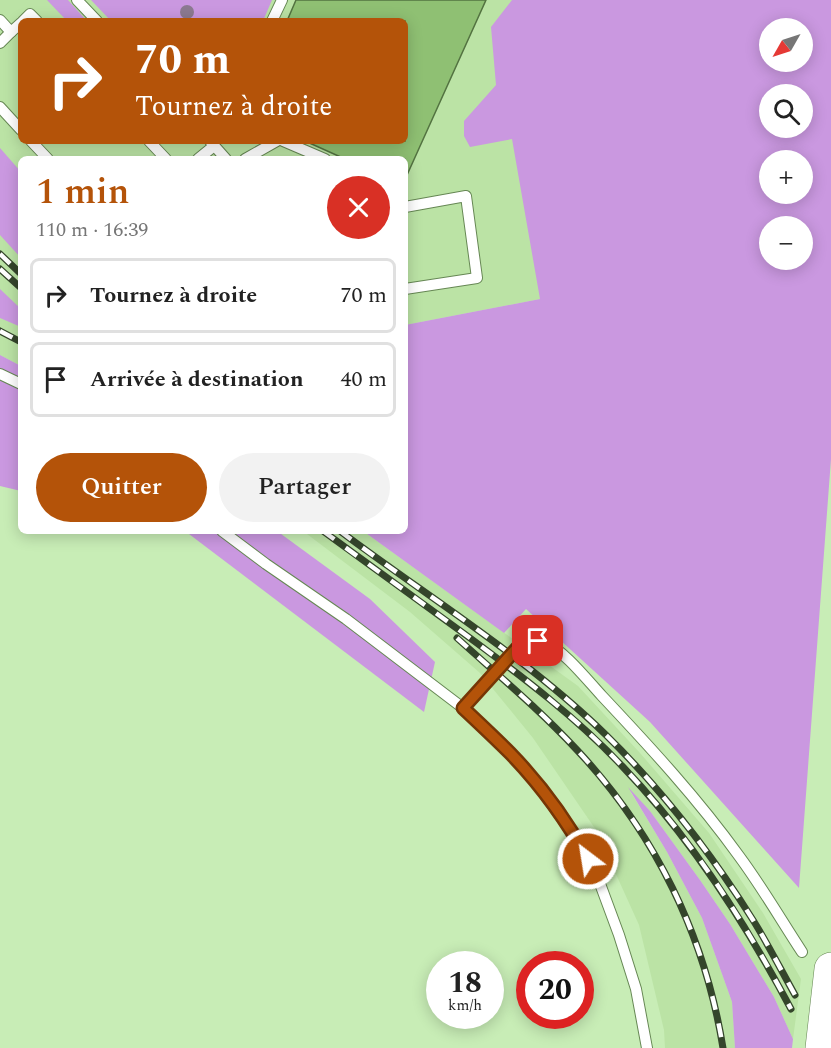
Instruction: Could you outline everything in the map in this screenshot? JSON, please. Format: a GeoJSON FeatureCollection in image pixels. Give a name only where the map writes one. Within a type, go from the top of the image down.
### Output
{"type":"FeatureCollection","features":[{"type":"Feature","properties":{"kind":"highway"},"geometry":{"type":"LineString","coordinates":[[822,1048],[831,969]]}},
{"type":"Feature","properties":{"kind":"lane"},"geometry":{"type":"LineString","coordinates":[[77,0],[94,18]]}},
{"type":"Feature","properties":{"kind":"lane"},"geometry":{"type":"LineString","coordinates":[[274,18],[282,0]]}},
{"type":"Feature","properties":{"kind":"lane"},"geometry":{"type":"LineString","coordinates":[[0,20],[11,32]]}},
{"type":"Feature","properties":{"kind":"lane"},"geometry":{"type":"LineString","coordinates":[[0,43],[18,26]]}},
{"type":"Feature","properties":{"kind":"lane"},"geometry":{"type":"LineString","coordinates":[[0,107],[18,127]]}},
{"type":"Feature","properties":{"kind":"lane"},"geometry":{"type":"LineString","coordinates":[[34,144],[45,156]]}},
{"type":"Feature","properties":{"kind":"lane"},"geometry":{"type":"LineString","coordinates":[[152,144],[163,156]]}},
{"type":"Feature","properties":{"kind":"lane"},"geometry":{"type":"LineString","coordinates":[[201,156],[211,144]]}},
{"type":"Feature","properties":{"kind":"lane"},"geometry":{"type":"LineString","coordinates":[[213,144],[223,156]]}},
{"type":"Feature","properties":{"kind":"lane"},"geometry":{"type":"LineString","coordinates":[[250,156],[272,144]]}},
{"type":"Feature","properties":{"kind":"lane"},"geometry":{"type":"LineString","coordinates":[[290,144],[318,156]]}},
{"type":"Feature","properties":{"kind":"lane"},"geometry":{"type":"LineString","coordinates":[[408,206],[466,196],[477,278],[408,289]]}},
{"type":"Feature","properties":{"kind":"lane"},"geometry":{"type":"LineString","coordinates":[[0,374],[18,383]]}},
{"type":"Feature","properties":{"kind":"lane"},"geometry":{"type":"LineString","coordinates":[[226,534],[346,619],[463,708],[509,752],[538,785],[568,825],[588,859],[607,902],[636,989],[647,1048]]}},
{"type":"Feature","properties":{"kind":"lane"},"geometry":{"type":"LineString","coordinates":[[463,708],[519,646],[530,641],[538,641],[553,647],[659,757],[701,806],[741,858],[802,952]]}},
{"type":"Feature","properties":{"kind":"shaded area"},"geometry":{"type":"Polygon","coordinates":[[[0,0],[831,0],[831,62],[813,67],[813,18],[759,18],[759,72],[796,72],[759,84],[759,89],[540,299],[408,324],[408,156],[18,156],[18,364],[0,355],[0,0]]]}},
{"type":"Feature","properties":{"kind":"shaded area"},"geometry":{"type":"Polygon","coordinates":[[[47,0],[68,0],[84,18],[64,18],[47,0]]]}},
{"type":"Feature","properties":{"kind":"shaded area"},"geometry":{"type":"Polygon","coordinates":[[[91,0],[272,0],[264,18],[108,18],[91,0]]]}},
{"type":"Feature","properties":{"kind":"shaded area"},"geometry":{"type":"Polygon","coordinates":[[[512,0],[831,0],[831,459],[799,888],[650,722],[526,609],[504,633],[367,534],[408,534],[408,324],[540,299],[512,139],[470,147],[464,136],[464,121],[496,85],[491,27],[512,0]]]}},
{"type":"Feature","properties":{"kind":"shaded area"},"geometry":{"type":"Polygon","coordinates":[[[0,148],[18,169],[18,255],[0,235],[0,148]]]}},
{"type":"Feature","properties":{"kind":"shaded area"},"geometry":{"type":"Polygon","coordinates":[[[0,289],[18,306],[18,326],[0,318],[0,289]]]}},
{"type":"Feature","properties":{"kind":"shaded area"},"geometry":{"type":"Polygon","coordinates":[[[0,355],[18,364],[18,490],[0,486],[0,355]]]}},
{"type":"Feature","properties":{"kind":"shaded area"},"geometry":{"type":"Polygon","coordinates":[[[189,534],[281,534],[370,599],[435,662],[424,712],[189,534]]]}},
{"type":"Feature","properties":{"kind":"shaded area"},"geometry":{"type":"Polygon","coordinates":[[[307,534],[367,534],[578,686],[709,833],[763,913],[801,979],[793,1039],[774,997],[730,924],[650,811],[630,791],[667,852],[702,918],[732,1002],[735,1048],[665,1048],[664,1030],[639,925],[596,830],[533,738],[480,673],[410,612],[307,534]]]}},
{"type":"Feature","properties":{"kind":"shaded area"},"geometry":{"type":"Polygon","coordinates":[[[628,787],[650,811],[730,924],[774,997],[793,1039],[792,1048],[735,1048],[732,1002],[702,918],[667,852],[628,787]]]}},
{"type":"Feature","properties":{"kind":"building"},"geometry":{"type":"Polygon","coordinates":[[[296,0],[486,0],[408,173],[408,156],[338,156],[312,144],[408,144],[408,18],[288,18],[296,0]]]}},
{"type":"Feature","properties":{"kind":"railway"},"geometry":{"type":"LineString","coordinates":[[0,254],[18,271]]}},
{"type":"Feature","properties":{"kind":"railway"},"geometry":{"type":"LineString","coordinates":[[0,269],[18,285]]}},
{"type":"Feature","properties":{"kind":"railway"},"geometry":{"type":"LineString","coordinates":[[0,331],[18,340]]}},
{"type":"Feature","properties":{"kind":"railway"},"geometry":{"type":"LineString","coordinates":[[327,534],[550,699],[623,767],[672,823],[716,882],[791,1009]]}},
{"type":"Feature","properties":{"kind":"railway"},"geometry":{"type":"LineString","coordinates":[[344,534],[510,654],[575,707],[627,756],[685,823],[737,895],[759,929],[795,995]]}},
{"type":"Feature","properties":{"kind":"railway"},"geometry":{"type":"LineString","coordinates":[[457,638],[577,750],[605,782],[653,851],[689,926],[704,966],[723,1048]]}},
{"type":"Feature","properties":{"kind":"route"},"geometry":{"type":"LineString","coordinates":[[538,641],[530,641],[519,646],[463,708],[509,752],[538,785],[568,825],[588,859]]}}]}
